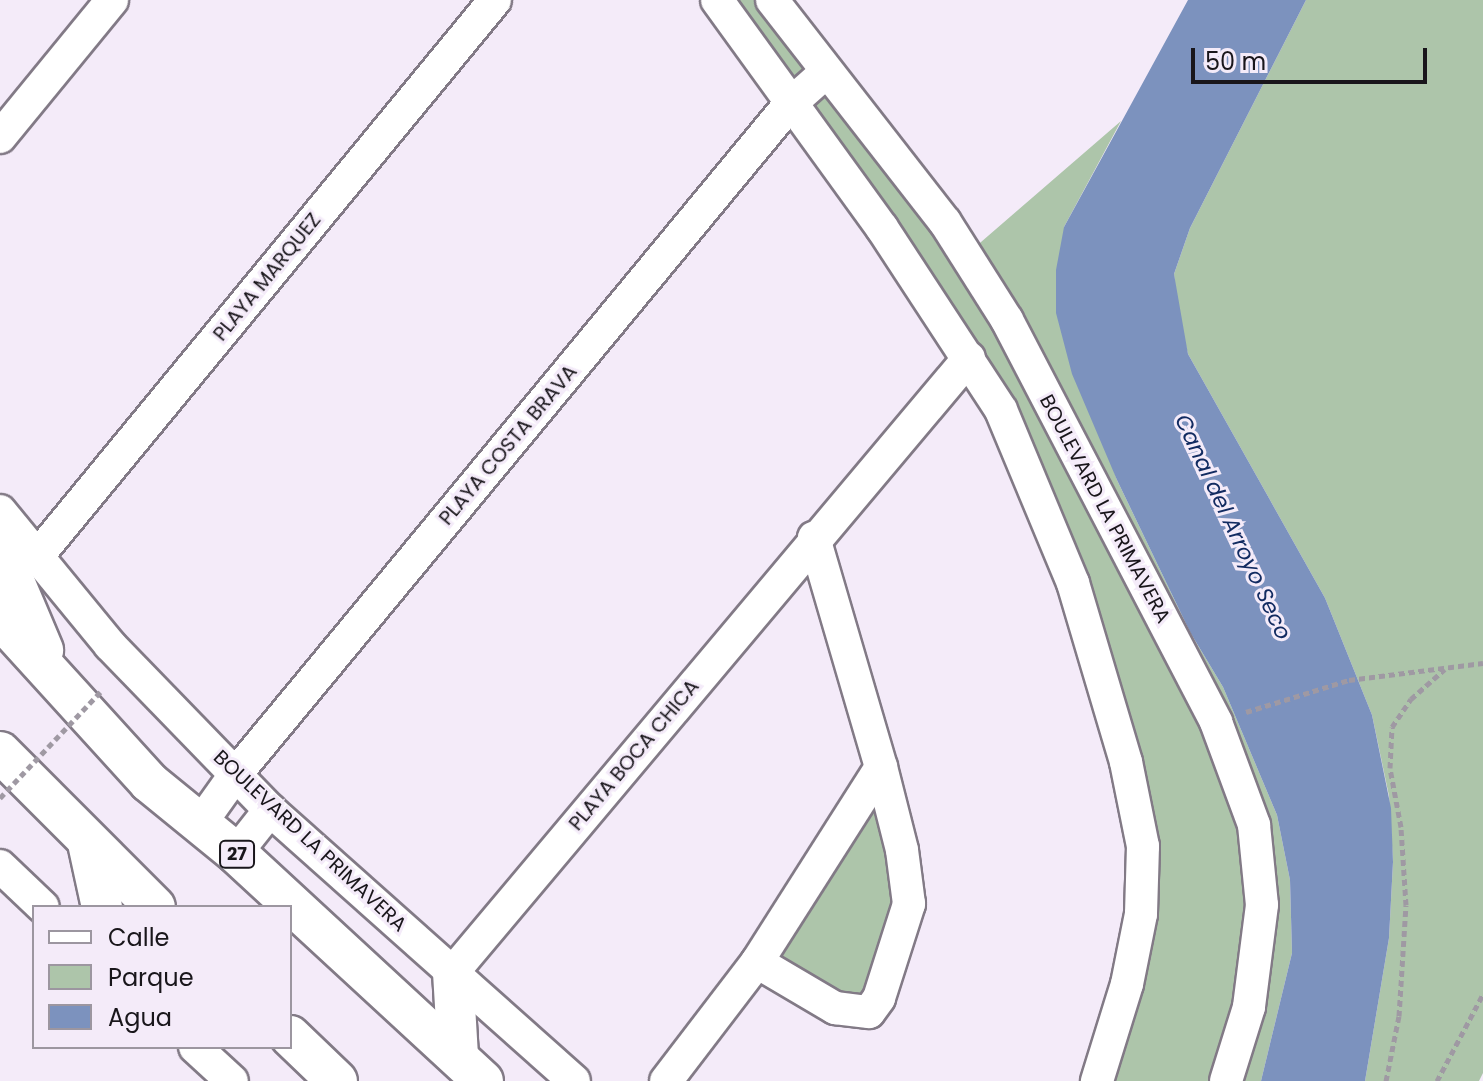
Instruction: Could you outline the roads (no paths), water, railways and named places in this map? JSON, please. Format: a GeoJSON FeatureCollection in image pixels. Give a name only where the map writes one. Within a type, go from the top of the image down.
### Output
{"type":"FeatureCollection","features":[{"type":"Feature","properties":{"kind":"main road"},"geometry":{"type":"LineString","coordinates":[[0,548],[59,687]]}},
{"type":"Feature","properties":{"kind":"main road","name":"27"},"geometry":{"type":"LineString","coordinates":[[0,618],[59,687],[149,782],[236,853],[470,1068]]}},
{"type":"Feature","properties":{"kind":"main road"},"geometry":{"type":"LineString","coordinates":[[0,752],[153,905]]}},
{"type":"Feature","properties":{"kind":"main road"},"geometry":{"type":"LineString","coordinates":[[0,796],[58,813]]}},
{"type":"Feature","properties":{"kind":"main road"},"geometry":{"type":"LineString","coordinates":[[88,843],[102,905]]}},
{"type":"Feature","properties":{"kind":"main road"},"geometry":{"type":"LineString","coordinates":[[453,972],[470,1068]]}},
{"type":"Feature","properties":{"kind":"main road"},"geometry":{"type":"LineString","coordinates":[[292,1038],[337,1081]]}},
{"type":"Feature","properties":{"kind":"street"},"geometry":{"type":"LineString","coordinates":[[0,137],[112,0]]}},
{"type":"Feature","properties":{"kind":"street","name":"PLAYA MARQUEZ"},"geometry":{"type":"LineString","coordinates":[[40,553],[495,0]]}},
{"type":"Feature","properties":{"kind":"street"},"geometry":{"type":"LineString","coordinates":[[717,0],[789,105],[882,228],[1001,410],[1073,583],[1126,762],[1143,846],[1141,914],[1130,970],[1097,1081]]}},
{"type":"Feature","properties":{"kind":"street","name":"BOULEVARD LA PRIMAVERA"},"geometry":{"type":"LineString","coordinates":[[772,0],[825,73],[945,222],[1007,320],[1216,722],[1254,825],[1262,905],[1249,1007],[1226,1081]]}},
{"type":"Feature","properties":{"kind":"street","name":"PLAYA COSTA BRAVA"},"geometry":{"type":"LineString","coordinates":[[200,824],[235,775],[789,105],[825,73]]}},
{"type":"Feature","properties":{"kind":"street","name":"PLAYA BOCA CHICA"},"geometry":{"type":"LineString","coordinates":[[453,972],[814,538],[969,358]]}},
{"type":"Feature","properties":{"kind":"street","name":"BOULEVARD LA PRIMAVERA"},"geometry":{"type":"LineString","coordinates":[[0,511],[40,553],[110,645],[270,810],[574,1081]]}},
{"type":"Feature","properties":{"kind":"street"},"geometry":{"type":"LineString","coordinates":[[757,962],[835,1008],[869,1012],[879,998],[909,888],[881,767],[814,538]]}},
{"type":"Feature","properties":{"kind":"street"},"geometry":{"type":"LineString","coordinates":[[666,1081],[757,962],[881,767]]}},
{"type":"Feature","properties":{"kind":"street"},"geometry":{"type":"LineString","coordinates":[[236,853],[270,810]]}},
{"type":"Feature","properties":{"kind":"street"},"geometry":{"type":"LineString","coordinates":[[0,866],[41,905]]}},
{"type":"Feature","properties":{"kind":"street"},"geometry":{"type":"LineString","coordinates":[[197,1049],[232,1081]]}},
{"type":"Feature","properties":{"kind":"water","name":"Canal del Arroyo Seco"},"geometry":{"type":"Polygon","coordinates":[[[1188,0],[1306,0],[1190,228],[1174,274],[1188,354],[1325,598],[1372,715],[1391,808],[1393,862],[1389,938],[1365,1081],[1261,1081],[1292,953],[1290,880],[1277,815],[1223,687],[1190,632],[1117,480],[1072,374],[1056,313],[1056,270],[1064,227],[1188,0]]]}}]}
